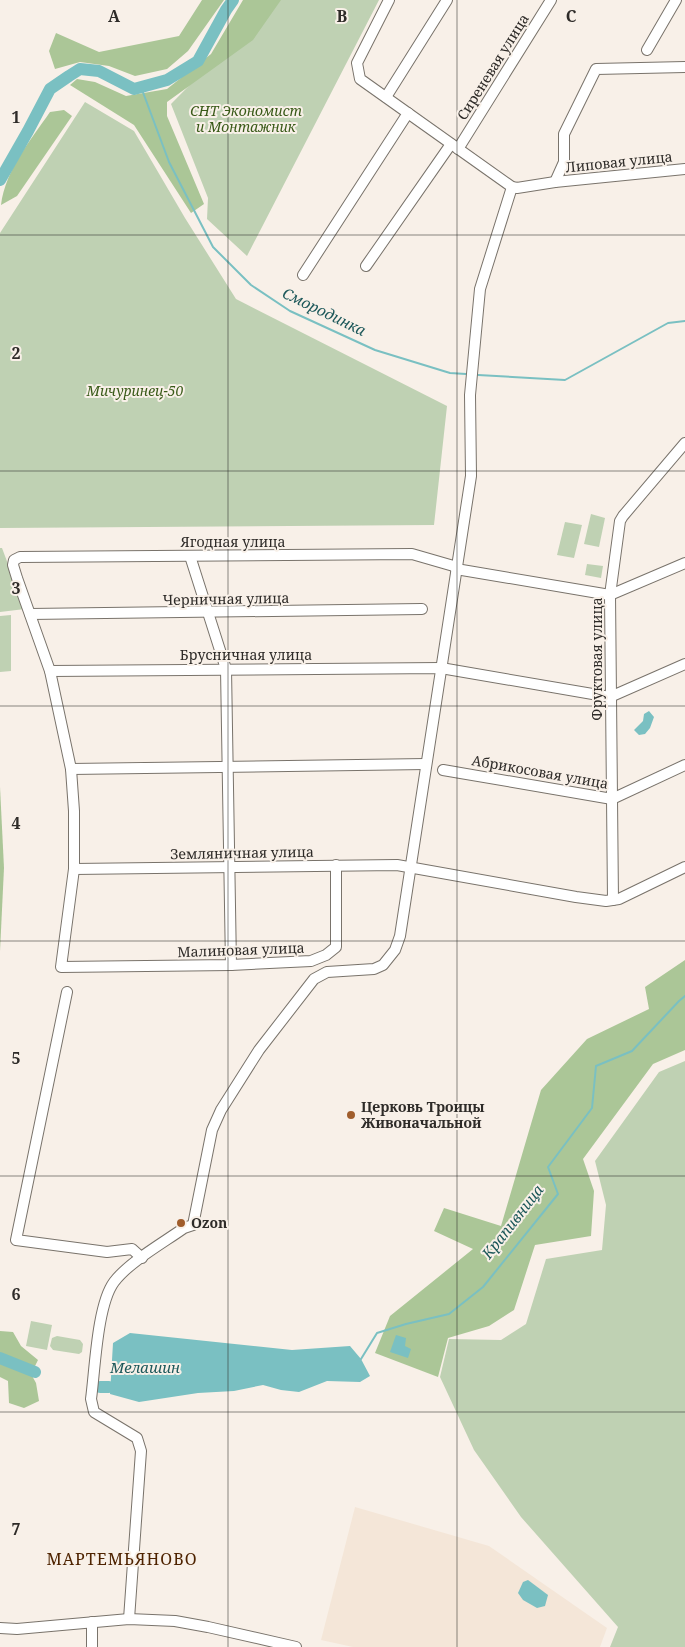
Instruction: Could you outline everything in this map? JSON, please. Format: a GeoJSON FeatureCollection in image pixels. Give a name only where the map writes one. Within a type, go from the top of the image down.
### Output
{"type":"FeatureCollection","features":[{"type":"Feature","properties":{"kind":"street"},"geometry":{"type":"LineString","coordinates":[[128,1619],[141,1451],[137,1438],[94,1412],[91,1399],[102,1311],[113,1284],[125,1270],[184,1228],[193,1225],[212,1130],[220,1110],[258,1050],[314,979],[327,972],[374,969],[383,965],[394,950],[400,936],[456,568],[472,476],[470,395],[480,290],[512,187],[360,79],[357,63],[389,0]]}},
{"type":"Feature","properties":{"kind":"street"},"geometry":{"type":"LineString","coordinates":[[386,97],[447,0]]}},
{"type":"Feature","properties":{"kind":"street","name":"Сиреневая улица"},"geometry":{"type":"LineString","coordinates":[[366,266],[455,146],[551,0]]}},
{"type":"Feature","properties":{"kind":"street"},"geometry":{"type":"LineString","coordinates":[[647,50],[676,0]]}},
{"type":"Feature","properties":{"kind":"street"},"geometry":{"type":"LineString","coordinates":[[555,182],[564,162],[564,134],[596,69],[685,67]]}},
{"type":"Feature","properties":{"kind":"street"},"geometry":{"type":"LineString","coordinates":[[303,274],[408,113]]}},
{"type":"Feature","properties":{"kind":"street","name":"Липовая улица"},"geometry":{"type":"LineString","coordinates":[[512,187],[517,188],[555,182],[685,169]]}},
{"type":"Feature","properties":{"kind":"street","name":"Фруктовая улица"},"geometry":{"type":"LineString","coordinates":[[613,900],[610,595],[621,519],[685,443]]}},
{"type":"Feature","properties":{"kind":"street","name":"Ягодная улица"},"geometry":{"type":"LineString","coordinates":[[30,614],[13,565],[14,560],[20,557],[412,554],[456,568],[610,595]]}},
{"type":"Feature","properties":{"kind":"street"},"geometry":{"type":"LineString","coordinates":[[190,556],[226,669],[231,965]]}},
{"type":"Feature","properties":{"kind":"street"},"geometry":{"type":"LineString","coordinates":[[610,595],[685,563]]}},
{"type":"Feature","properties":{"kind":"street","name":"Черничная улица"},"geometry":{"type":"LineString","coordinates":[[30,614],[422,609]]}},
{"type":"Feature","properties":{"kind":"street"},"geometry":{"type":"LineString","coordinates":[[30,614],[50,671],[71,769],[74,811],[74,869]]}},
{"type":"Feature","properties":{"kind":"street"},"geometry":{"type":"LineString","coordinates":[[610,698],[685,664]]}},
{"type":"Feature","properties":{"kind":"street","name":"Брусничная улица"},"geometry":{"type":"LineString","coordinates":[[50,671],[441,668],[610,698]]}},
{"type":"Feature","properties":{"kind":"street"},"geometry":{"type":"LineString","coordinates":[[71,769],[426,764]]}},
{"type":"Feature","properties":{"kind":"street","name":"Абрикосовая улица"},"geometry":{"type":"LineString","coordinates":[[443,770],[612,799],[685,765]]}},
{"type":"Feature","properties":{"kind":"street","name":"Земляничная улица"},"geometry":{"type":"LineString","coordinates":[[74,869],[336,865],[397,865],[410,867]]}},
{"type":"Feature","properties":{"kind":"street","name":"Малиновая улица"},"geometry":{"type":"LineString","coordinates":[[74,869],[60,967],[311,962],[326,956],[336,947],[336,865]]}},
{"type":"Feature","properties":{"kind":"street"},"geometry":{"type":"LineString","coordinates":[[410,867],[576,897],[613,900],[619,899],[685,867]]}},
{"type":"Feature","properties":{"kind":"street"},"geometry":{"type":"LineString","coordinates":[[66,992],[16,1240],[108,1252],[132,1249],[142,1258]]}},
{"type":"Feature","properties":{"kind":"street"},"geometry":{"type":"LineString","coordinates":[[0,1628],[17,1629],[128,1619],[175,1621],[208,1626],[283,1646],[296,1647]]}},
{"type":"Feature","properties":{"kind":"street"},"geometry":{"type":"LineString","coordinates":[[92,1622],[92,1647]]}},
{"type":"Feature","properties":{"kind":"shaded area"},"geometry":{"type":"Polygon","coordinates":[[[355,1507],[489,1546],[607,1628],[600,1647],[353,1647],[321,1640],[355,1507]]]}},
{"type":"Feature","properties":{"kind":"green space"},"geometry":{"type":"Polygon","coordinates":[[[202,0],[224,0],[188,51],[167,69],[135,76],[109,66],[80,62],[55,69],[49,51],[56,33],[99,52],[179,36],[202,0]]]}},
{"type":"Feature","properties":{"kind":"green space"},"geometry":{"type":"Polygon","coordinates":[[[243,0],[281,0],[253,40],[167,102],[167,116],[204,204],[191,213],[134,125],[70,85],[77,79],[95,82],[126,96],[167,89],[211,54],[243,0]]]}},
{"type":"Feature","properties":{"kind":"green space","name":"СНТ Экономист и Монтажник"},"geometry":{"type":"Polygon","coordinates":[[[263,0],[379,0],[247,256],[207,219],[208,198],[171,104],[241,33],[263,0]]]}},
{"type":"Feature","properties":{"kind":"green space","name":"Мичуринец-50"},"geometry":{"type":"Polygon","coordinates":[[[85,102],[134,131],[185,218],[236,299],[447,406],[434,525],[0,528],[0,233],[85,102]]]}},
{"type":"Feature","properties":{"kind":"green space"},"geometry":{"type":"Polygon","coordinates":[[[64,110],[72,116],[17,196],[1,205],[13,167],[27,145],[50,112],[64,110]]]}},
{"type":"Feature","properties":{"kind":"green space"},"geometry":{"type":"Polygon","coordinates":[[[591,514],[605,518],[599,547],[584,544],[591,514]]]}},
{"type":"Feature","properties":{"kind":"green space"},"geometry":{"type":"Polygon","coordinates":[[[565,522],[582,525],[574,558],[557,555],[565,522]]]}},
{"type":"Feature","properties":{"kind":"green space"},"geometry":{"type":"Polygon","coordinates":[[[0,548],[2,548],[25,609],[0,612],[0,548]]]}},
{"type":"Feature","properties":{"kind":"green space"},"geometry":{"type":"Polygon","coordinates":[[[587,564],[603,566],[601,578],[585,575],[587,564]]]}},
{"type":"Feature","properties":{"kind":"green space"},"geometry":{"type":"Polygon","coordinates":[[[11,615],[11,671],[0,672],[0,616],[11,615]]]}},
{"type":"Feature","properties":{"kind":"green space"},"geometry":{"type":"Polygon","coordinates":[[[0,787],[4,868],[0,951],[0,787]]]}},
{"type":"Feature","properties":{"kind":"green space"},"geometry":{"type":"Polygon","coordinates":[[[685,960],[685,1050],[653,1064],[583,1159],[594,1191],[591,1236],[535,1245],[514,1310],[489,1326],[448,1338],[438,1377],[375,1353],[390,1316],[473,1249],[434,1231],[444,1208],[501,1226],[541,1090],[587,1039],[649,1009],[645,987],[685,960]]]}},
{"type":"Feature","properties":{"kind":"green space"},"geometry":{"type":"Polygon","coordinates":[[[685,1061],[685,1647],[610,1647],[618,1627],[521,1517],[474,1450],[440,1377],[449,1339],[501,1340],[526,1324],[546,1259],[602,1250],[606,1205],[595,1161],[659,1072],[685,1061]]]}},
{"type":"Feature","properties":{"kind":"green space"},"geometry":{"type":"Polygon","coordinates":[[[31,1321],[52,1325],[47,1350],[26,1346],[31,1321]]]}},
{"type":"Feature","properties":{"kind":"green space"},"geometry":{"type":"Polygon","coordinates":[[[0,1331],[13,1332],[21,1346],[38,1360],[31,1374],[36,1383],[39,1401],[24,1408],[9,1403],[8,1381],[0,1377],[0,1331]]]}},
{"type":"Feature","properties":{"kind":"green space"},"geometry":{"type":"Polygon","coordinates":[[[57,1336],[80,1340],[83,1344],[82,1352],[79,1354],[53,1350],[50,1346],[52,1338],[57,1336]]]}},
{"type":"Feature","properties":{"kind":"water"},"geometry":{"type":"Polygon","coordinates":[[[649,711],[654,717],[650,728],[645,734],[639,735],[634,730],[643,721],[644,714],[649,711]]]}},
{"type":"Feature","properties":{"kind":"water","name":"Мелашин"},"geometry":{"type":"Polygon","coordinates":[[[130,1333],[292,1350],[350,1346],[361,1359],[370,1376],[360,1382],[327,1381],[299,1392],[263,1385],[234,1391],[198,1393],[139,1402],[110,1394],[113,1343],[130,1333]]]}},
{"type":"Feature","properties":{"kind":"water"},"geometry":{"type":"Polygon","coordinates":[[[396,1335],[406,1338],[405,1346],[411,1349],[408,1358],[390,1352],[396,1335]]]}},
{"type":"Feature","properties":{"kind":"water"},"geometry":{"type":"Polygon","coordinates":[[[528,1580],[548,1595],[545,1606],[537,1608],[523,1600],[518,1593],[523,1582],[528,1580]]]}},
{"type":"Feature","properties":{"kind":"waterway"},"geometry":{"type":"LineString","coordinates":[[0,180],[50,89],[80,69],[99,71],[134,89],[167,80],[198,61],[233,0]]}},
{"type":"Feature","properties":{"kind":"waterway","name":"Смородинка"},"geometry":{"type":"LineString","coordinates":[[141,87],[169,162],[213,247],[251,285],[290,311],[375,350],[450,373],[466,374]]}},
{"type":"Feature","properties":{"kind":"waterway","name":"Смородинка"},"geometry":{"type":"LineString","coordinates":[[478,375],[565,380],[668,323],[685,321]]}},
{"type":"Feature","properties":{"kind":"waterway","name":"Крапивница"},"geometry":{"type":"LineString","coordinates":[[361,1359],[377,1333],[449,1314],[483,1287],[558,1194],[548,1167],[592,1108],[596,1066],[632,1051],[685,996]]}},
{"type":"Feature","properties":{"kind":"waterway","name":"Крапивница"},"geometry":{"type":"LineString","coordinates":[[0,1358],[35,1372]]}},
{"type":"Feature","properties":{"kind":"waterway","name":"Крапивница"},"geometry":{"type":"LineString","coordinates":[[100,1387],[109,1387]]}},
{"type":"Feature","properties":{"kind":"place","name":"Церковь Троицы Живоначальной"},"geometry":{"type":"Point","coordinates":[351,1115]}},
{"type":"Feature","properties":{"kind":"place","name":"Ozon"},"geometry":{"type":"Point","coordinates":[181,1223]}},
{"type":"Feature","properties":{"kind":"district","name":"МАРТЕМЬЯНОВО"},"geometry":{"type":"Point","coordinates":[122,1559]}}]}
